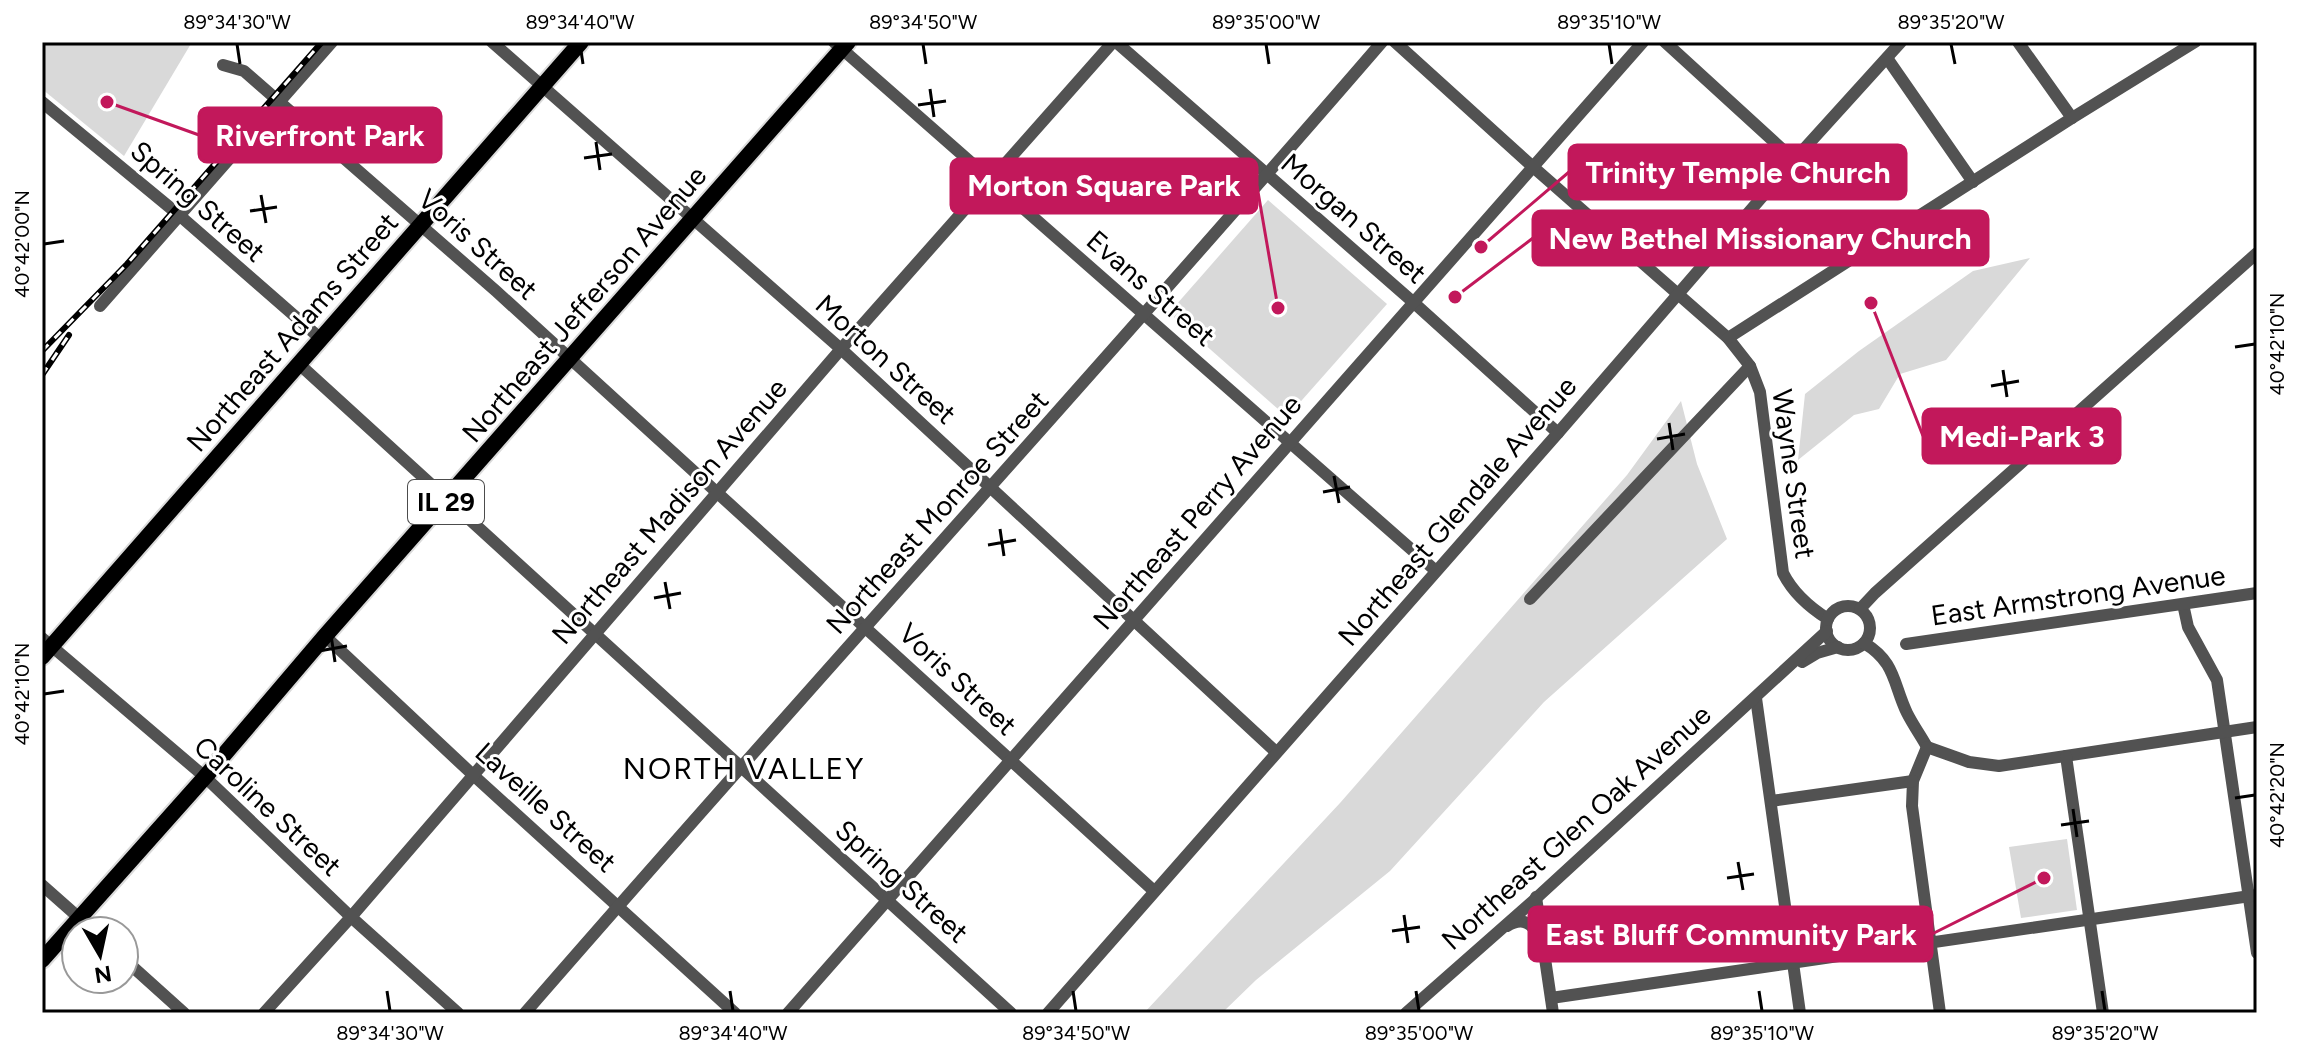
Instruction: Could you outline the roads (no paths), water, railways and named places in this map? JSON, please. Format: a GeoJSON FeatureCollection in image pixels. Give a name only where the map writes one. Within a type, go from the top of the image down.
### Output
{"type":"FeatureCollection","features":[{"type":"Feature","properties":{"kind":"main road","name":"Northeast Adams Street"},"geometry":{"type":"LineString","coordinates":[[45,647],[299,364],[581,42]]}},
{"type":"Feature","properties":{"kind":"main road","name":"Northeast Jefferson Avenue"},"geometry":{"type":"LineString","coordinates":[[82,915],[693,220],[841,44]]}},
{"type":"Feature","properties":{"kind":"main road","name":"Northeast Jefferson Avenue"},"geometry":{"type":"LineString","coordinates":[[42,960],[60,940]]}},
{"type":"Feature","properties":{"kind":"street"},"geometry":{"type":"LineString","coordinates":[[100,306],[332,42]]}},
{"type":"Feature","properties":{"kind":"street","name":"Morton Street"},"geometry":{"type":"LineString","coordinates":[[492,42],[841,349],[1276,752]]}},
{"type":"Feature","properties":{"kind":"street","name":"Morgan Street"},"geometry":{"type":"LineString","coordinates":[[1114,42],[1268,174],[1558,433]]}},
{"type":"Feature","properties":{"kind":"street","name":"Northeast Madison Avenue"},"geometry":{"type":"LineString","coordinates":[[264,1013],[351,917],[841,349],[1114,42]]}},
{"type":"Feature","properties":{"kind":"street","name":"Northeast Monroe Street"},"geometry":{"type":"LineString","coordinates":[[525,1013],[1146,314],[1382,42]]}},
{"type":"Feature","properties":{"kind":"street","name":"Wayne Street"},"geometry":{"type":"LineString","coordinates":[[1395,42],[1728,338],[1750,366],[1761,399],[1783,573],[1798,596],[1827,625]]}},
{"type":"Feature","properties":{"kind":"street","name":"Northeast Perry Avenue"},"geometry":{"type":"LineString","coordinates":[[788,1013],[1643,42]]}},
{"type":"Feature","properties":{"kind":"street"},"geometry":{"type":"LineString","coordinates":[[1665,42],[1794,160]]}},
{"type":"Feature","properties":{"kind":"street","name":"Northeast Glendale Avenue"},"geometry":{"type":"LineString","coordinates":[[1048,1013],[1794,160],[1901,42]]}},
{"type":"Feature","properties":{"kind":"street"},"geometry":{"type":"LineString","coordinates":[[2018,42],[2072,118]]}},
{"type":"Feature","properties":{"kind":"street"},"geometry":{"type":"LineString","coordinates":[[1728,338],[2195,42]]}},
{"type":"Feature","properties":{"kind":"street","name":"Evans Street"},"geometry":{"type":"LineString","coordinates":[[841,44],[991,181],[1436,571]]}},
{"type":"Feature","properties":{"kind":"street"},"geometry":{"type":"LineString","coordinates":[[1887,58],[1973,182]]}},
{"type":"Feature","properties":{"kind":"street","name":"Voris Street"},"geometry":{"type":"LineString","coordinates":[[223,65],[244,71],[421,225],[1154,891]]}},
{"type":"Feature","properties":{"kind":"street","name":"Spring Street"},"geometry":{"type":"LineString","coordinates":[[42,102],[179,215],[321,339]]}},
{"type":"Feature","properties":{"kind":"street"},"geometry":{"type":"LineString","coordinates":[[1860,609],[2256,254]]}},
{"type":"Feature","properties":{"kind":"street","name":"Spring Street"},"geometry":{"type":"LineString","coordinates":[[299,364],[1011,1013]]}},
{"type":"Feature","properties":{"kind":"street"},"geometry":{"type":"LineString","coordinates":[[1530,599],[1750,366]]}},
{"type":"Feature","properties":{"kind":"street","name":"East Armstrong Avenue"},"geometry":{"type":"LineString","coordinates":[[1906,644],[2257,593]]}},
{"type":"Feature","properties":{"kind":"street"},"geometry":{"type":"LineString","coordinates":[[2183,604],[2188,627],[2217,680],[2253,895],[2257,953]]}},
{"type":"Feature","properties":{"kind":"street"},"geometry":{"type":"LineString","coordinates":[[1842,607],[1860,609],[1869,619],[1868,638],[1852,649],[1838,647],[1833,643],[1827,625],[1836,610],[1842,607]]}},
{"type":"Feature","properties":{"kind":"street","name":"Northeast Glen Oak Avenue"},"geometry":{"type":"LineString","coordinates":[[1406,1013],[1779,677],[1827,625]]}},
{"type":"Feature","properties":{"kind":"street","name":"Laveille Street"},"geometry":{"type":"LineString","coordinates":[[325,636],[735,1013]]}},
{"type":"Feature","properties":{"kind":"street"},"geometry":{"type":"LineString","coordinates":[[1864,643],[1879,652],[1890,669],[1906,712],[1927,747],[1969,762],[1999,766],[2257,727]]}},
{"type":"Feature","properties":{"kind":"street","name":"Caroline Street"},"geometry":{"type":"LineString","coordinates":[[45,647],[205,777],[351,917],[458,1013]]}},
{"type":"Feature","properties":{"kind":"street","name":"Northeast Glen Oak Avenue"},"geometry":{"type":"LineString","coordinates":[[1779,677],[1817,653],[1838,647]]}},
{"type":"Feature","properties":{"kind":"street"},"geometry":{"type":"LineString","coordinates":[[1756,698],[1800,1013]]}},
{"type":"Feature","properties":{"kind":"street"},"geometry":{"type":"LineString","coordinates":[[1927,747],[1913,781],[1912,806],[1940,1013]]}},
{"type":"Feature","properties":{"kind":"street"},"geometry":{"type":"LineString","coordinates":[[2066,756],[2103,1013]]}},
{"type":"Feature","properties":{"kind":"street"},"geometry":{"type":"LineString","coordinates":[[1771,801],[1913,781]]}},
{"type":"Feature","properties":{"kind":"street"},"geometry":{"type":"LineString","coordinates":[[42,885],[78,915]]}},
{"type":"Feature","properties":{"kind":"street"},"geometry":{"type":"LineString","coordinates":[[1551,998],[2253,895]]}},
{"type":"Feature","properties":{"kind":"street"},"geometry":{"type":"LineString","coordinates":[[1536,897],[1553,1013]]}},
{"type":"Feature","properties":{"kind":"street"},"geometry":{"type":"LineString","coordinates":[[1498,932],[1514,922],[1529,923],[1538,936],[1546,963]]}},
{"type":"Feature","properties":{"kind":"street"},"geometry":{"type":"LineString","coordinates":[[140,973],[184,1013]]}},
{"type":"Feature","properties":{"kind":"railway"},"geometry":{"type":"LineString","coordinates":[[42,351],[127,264],[322,42]]}},
{"type":"Feature","properties":{"kind":"railway"},"geometry":{"type":"LineString","coordinates":[[42,375],[69,335]]}},
{"type":"Feature","properties":{"kind":"place","name":"Riverfront Park"},"geometry":{"type":"Point","coordinates":[107,102]}},
{"type":"Feature","properties":{"kind":"place","name":"Trinity Temple Church"},"geometry":{"type":"Point","coordinates":[1481,247]}},
{"type":"Feature","properties":{"kind":"place","name":"New Bethel Missionary Church"},"geometry":{"type":"Point","coordinates":[1455,297]}},
{"type":"Feature","properties":{"kind":"place","name":"Medi-Park 3"},"geometry":{"type":"Point","coordinates":[1871,303]}},
{"type":"Feature","properties":{"kind":"place","name":"Morton Square Park"},"geometry":{"type":"Point","coordinates":[1278,308]}},
{"type":"Feature","properties":{"kind":"place","name":"East Bluff Community Park"},"geometry":{"type":"Point","coordinates":[2044,878]}},
{"type":"Feature","properties":{"kind":"district","name":"NORTH VALLEY"},"geometry":{"type":"Point","coordinates":[744,769]}}]}
